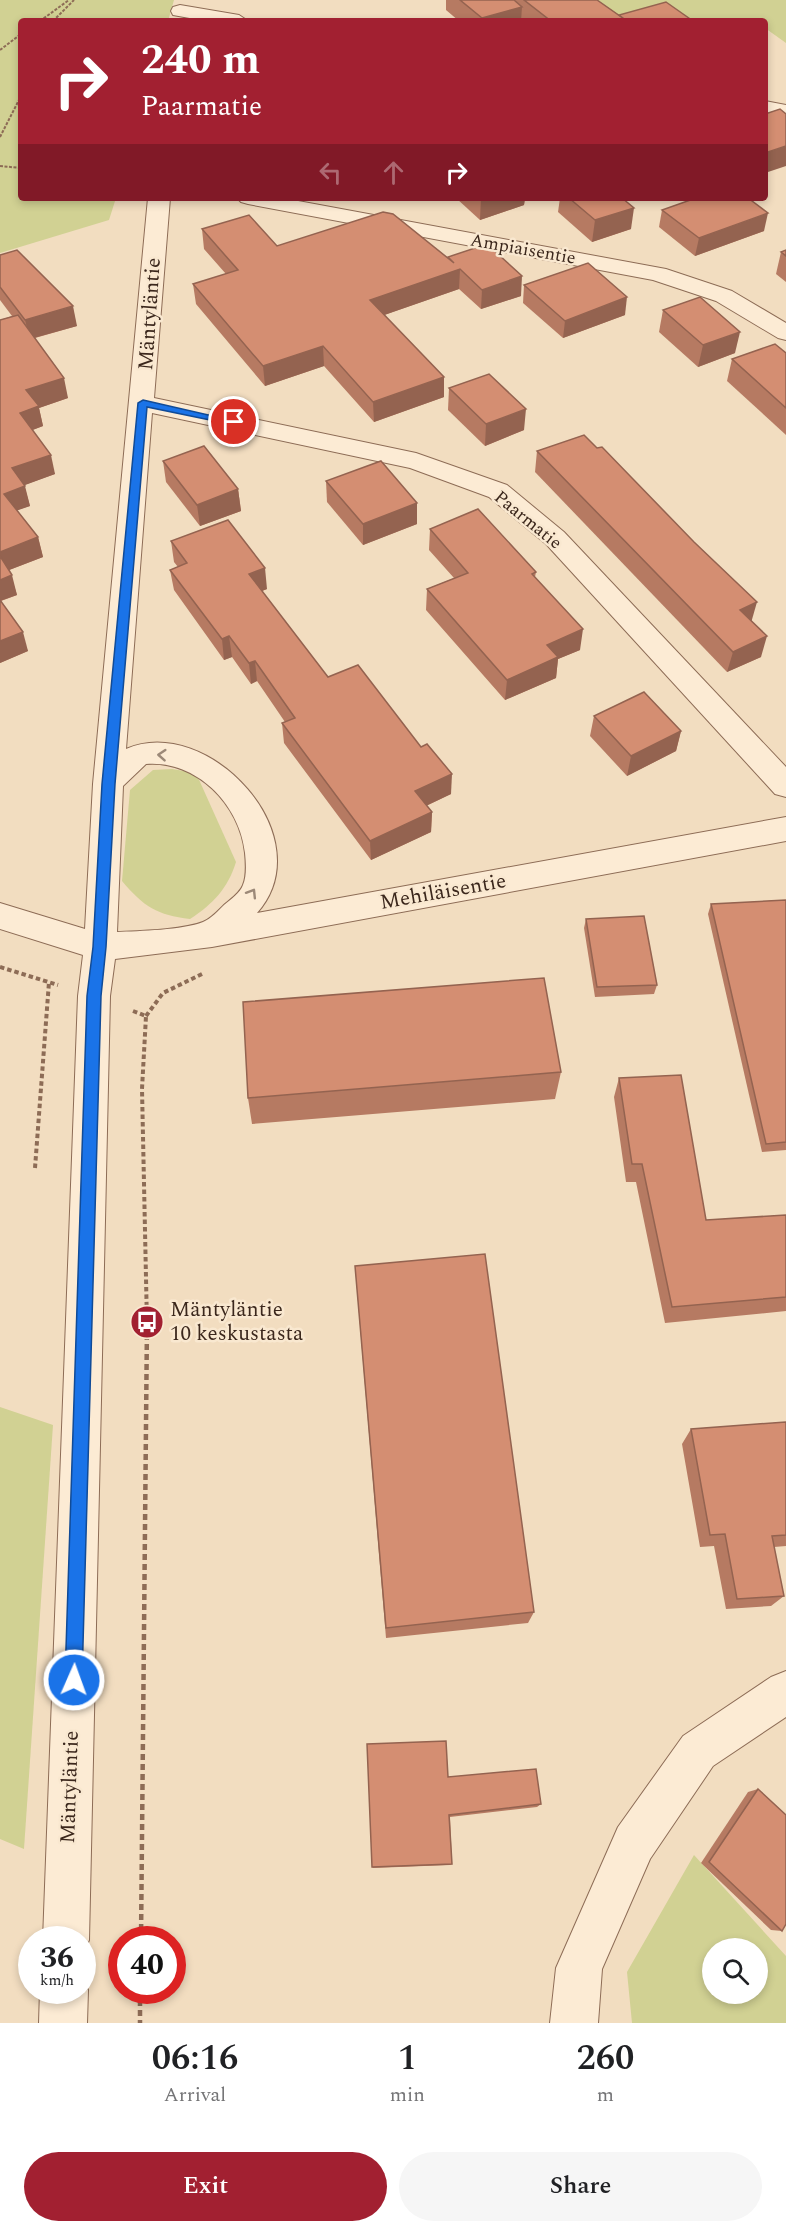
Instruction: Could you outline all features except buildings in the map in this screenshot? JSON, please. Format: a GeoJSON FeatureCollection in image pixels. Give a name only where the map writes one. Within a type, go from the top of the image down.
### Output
{"type":"FeatureCollection","features":[{"type":"Feature","properties":{"kind":"street"},"geometry":{"type":"LineString","coordinates":[[181,11],[221,18]]}},
{"type":"Feature","properties":{"kind":"street"},"geometry":{"type":"LineString","coordinates":[[768,108],[786,111]]}},
{"type":"Feature","properties":{"kind":"street","name":"Mäntyläntie"},"geometry":{"type":"LineString","coordinates":[[66,1926],[94,996],[100,947],[108,784],[143,403],[159,201]]}},
{"type":"Feature","properties":{"kind":"street","name":"Ampiaisentie"},"geometry":{"type":"LineString","coordinates":[[264,201],[658,274],[724,296],[786,333]]}},
{"type":"Feature","properties":{"kind":"street","name":"Paarmatie"},"geometry":{"type":"LineString","coordinates":[[143,403],[416,461],[498,491],[555,538],[786,786]]}},
{"type":"Feature","properties":{"kind":"street"},"geometry":{"type":"LineString","coordinates":[[108,784],[119,768],[139,754],[166,754],[195,761],[218,775],[237,793],[249,811],[261,847],[262,870],[256,892],[212,934]]}},
{"type":"Feature","properties":{"kind":"street","name":"Mehiläisentie"},"geometry":{"type":"LineString","coordinates":[[100,947],[149,944],[212,934],[786,829]]}},
{"type":"Feature","properties":{"kind":"street"},"geometry":{"type":"LineString","coordinates":[[0,916],[100,947]]}},
{"type":"Feature","properties":{"kind":"street"},"geometry":{"type":"LineString","coordinates":[[574,2023],[579,1968],[634,1843],[698,1751],[786,1692]]}},
{"type":"Feature","properties":{"kind":"street"},"geometry":{"type":"LineString","coordinates":[[63,2023],[64,2004]]}},
{"type":"Feature","properties":{"kind":"path"},"geometry":{"type":"LineString","coordinates":[[44,18],[69,0]]}},
{"type":"Feature","properties":{"kind":"path"},"geometry":{"type":"LineString","coordinates":[[56,18],[74,0]]}},
{"type":"Feature","properties":{"kind":"path"},"geometry":{"type":"LineString","coordinates":[[0,50],[18,36]]}},
{"type":"Feature","properties":{"kind":"path"},"geometry":{"type":"LineString","coordinates":[[0,137],[18,102]]}},
{"type":"Feature","properties":{"kind":"path"},"geometry":{"type":"LineString","coordinates":[[0,166],[18,168]]}},
{"type":"Feature","properties":{"kind":"path"},"geometry":{"type":"LineString","coordinates":[[0,967],[94,996],[146,1016],[142,1089],[147,1322],[141,1926]]}},
{"type":"Feature","properties":{"kind":"path"},"geometry":{"type":"LineString","coordinates":[[35,1168],[49,982]]}},
{"type":"Feature","properties":{"kind":"path"},"geometry":{"type":"LineString","coordinates":[[140,2004],[140,2023]]}},
{"type":"Feature","properties":{"kind":"green space"},"geometry":{"type":"Polygon","coordinates":[[[0,0],[174,0],[169,18],[18,18],[18,201],[115,201],[109,220],[0,253],[0,0]]]}},
{"type":"Feature","properties":{"kind":"green space"},"geometry":{"type":"Polygon","coordinates":[[[573,0],[786,0],[786,43],[768,30],[768,18],[612,18],[573,0]]]}},
{"type":"Feature","properties":{"kind":"green space"},"geometry":{"type":"Polygon","coordinates":[[[172,769],[196,773],[236,862],[229,880],[219,895],[190,919],[169,915],[152,908],[137,897],[122,881],[130,790],[153,770],[172,769]]]}},
{"type":"Feature","properties":{"kind":"green space"},"geometry":{"type":"Polygon","coordinates":[[[0,1407],[53,1425],[24,1849],[0,1839],[0,1407]]]}},
{"type":"Feature","properties":{"kind":"green space"},"geometry":{"type":"Polygon","coordinates":[[[694,1855],[786,1956],[786,2023],[632,2023],[627,1972],[694,1855]]]}},
{"type":"Feature","properties":{"kind":"place","name":"Mäntyläntie 10 keskustasta"},"geometry":{"type":"Point","coordinates":[147,1322]}},
{"type":"Feature","properties":{"kind":"route"},"geometry":{"type":"LineString","coordinates":[[74,1680],[94,996],[100,947],[108,784],[143,403],[234,422]]}}]}
